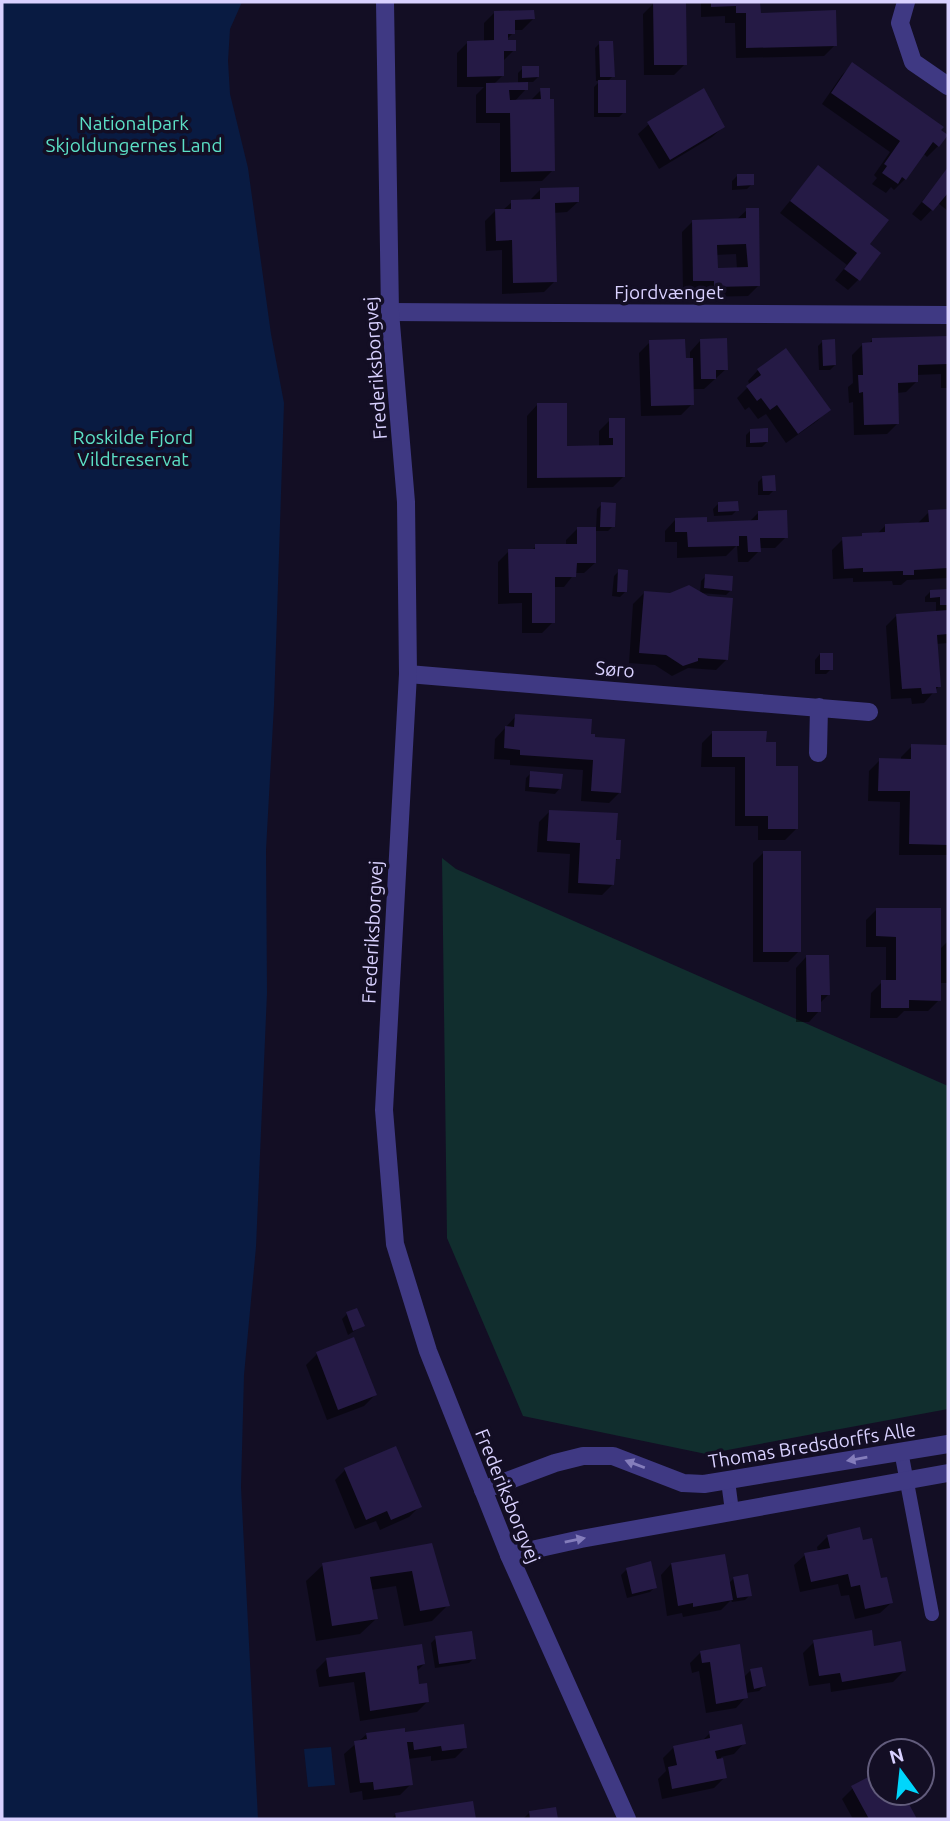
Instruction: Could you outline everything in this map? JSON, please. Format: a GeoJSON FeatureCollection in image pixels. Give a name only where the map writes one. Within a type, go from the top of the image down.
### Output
{"type":"FeatureCollection","features":[{"type":"Feature","properties":{"kind":"street","name":"Frederiksborgvej"},"geometry":{"type":"LineString","coordinates":[[385,2],[390,312],[405,502],[408,674],[384,1110],[395,1244],[428,1351],[509,1555],[626,1819]]}},
{"type":"Feature","properties":{"kind":"street"},"geometry":{"type":"LineString","coordinates":[[906,2],[900,23],[913,62],[948,86]]}},
{"type":"Feature","properties":{"kind":"street","name":"Fjordvænget"},"geometry":{"type":"LineString","coordinates":[[390,312],[948,315]]}},
{"type":"Feature","properties":{"kind":"street","name":"Søro"},"geometry":{"type":"LineString","coordinates":[[408,674],[869,712]]}},
{"type":"Feature","properties":{"kind":"street"},"geometry":{"type":"LineString","coordinates":[[818,753],[819,707]]}},
{"type":"Feature","properties":{"kind":"street","name":"Thomas Bredsdorffs Alle"},"geometry":{"type":"LineString","coordinates":[[483,1490],[555,1463],[583,1457],[613,1457],[683,1483],[704,1484],[948,1444]]}},
{"type":"Feature","properties":{"kind":"street"},"geometry":{"type":"LineString","coordinates":[[509,1555],[580,1539],[948,1473]]}},
{"type":"Feature","properties":{"kind":"lane"},"geometry":{"type":"LineString","coordinates":[[901,1451],[932,1614]]}},
{"type":"Feature","properties":{"kind":"lane"},"geometry":{"type":"LineString","coordinates":[[728,1481],[732,1511]]}},
{"type":"Feature","properties":{"kind":"green space"},"geometry":{"type":"Polygon","coordinates":[[[442,858],[456,869],[948,1086],[948,1409],[706,1454],[523,1416],[447,1238],[442,858]]]}},
{"type":"Feature","properties":{"kind":"water","name":"Nationalpark Skjoldungernes Land"},"geometry":{"type":"Polygon","coordinates":[[[2,2],[242,2],[230,29],[230,94],[248,168],[271,334],[284,403],[274,705],[266,850],[267,993],[256,1247],[244,1375],[241,1487],[258,1819],[2,1819],[2,2]]]}},
{"type":"Feature","properties":{"kind":"water"},"geometry":{"type":"Polygon","coordinates":[[[331,1747],[335,1785],[308,1787],[304,1749],[331,1747]]]}},
{"type":"Feature","properties":{"kind":"building"},"geometry":{"type":"Polygon","coordinates":[[[653,2],[686,2],[687,65],[654,65],[653,2]]]}},
{"type":"Feature","properties":{"kind":"building"},"geometry":{"type":"Polygon","coordinates":[[[711,2],[760,2],[761,13],[836,10],[837,46],[746,48],[746,13],[736,13],[736,6],[711,7],[711,2]]]}},
{"type":"Feature","properties":{"kind":"building"},"geometry":{"type":"Polygon","coordinates":[[[534,10],[535,19],[515,20],[515,34],[508,34],[508,40],[516,40],[516,51],[504,51],[504,76],[467,77],[467,41],[494,40],[494,11],[534,10]]]}},
{"type":"Feature","properties":{"kind":"building"},"geometry":{"type":"Polygon","coordinates":[[[599,41],[613,41],[615,77],[600,77],[599,41]]]}},
{"type":"Feature","properties":{"kind":"building"},"geometry":{"type":"Polygon","coordinates":[[[852,62],[944,127],[941,130],[948,135],[939,147],[933,142],[906,180],[902,177],[898,184],[882,173],[887,166],[884,164],[900,141],[831,93],[852,62]]]}},
{"type":"Feature","properties":{"kind":"building"},"geometry":{"type":"Polygon","coordinates":[[[522,66],[539,66],[539,77],[522,78],[522,66]]]}},
{"type":"Feature","properties":{"kind":"building"},"geometry":{"type":"Polygon","coordinates":[[[598,80],[626,80],[626,113],[598,113],[598,80]]]}},
{"type":"Feature","properties":{"kind":"building"},"geometry":{"type":"Polygon","coordinates":[[[528,82],[528,90],[509,90],[510,100],[541,99],[540,88],[550,88],[550,99],[554,99],[555,171],[511,172],[510,113],[486,113],[486,83],[528,82]]]}},
{"type":"Feature","properties":{"kind":"building"},"geometry":{"type":"Polygon","coordinates":[[[704,88],[725,127],[670,160],[647,122],[704,88]]]}},
{"type":"Feature","properties":{"kind":"building"},"geometry":{"type":"Polygon","coordinates":[[[818,165],[889,220],[870,244],[881,253],[860,281],[844,269],[857,253],[790,201],[818,165]]]}},
{"type":"Feature","properties":{"kind":"building"},"geometry":{"type":"Polygon","coordinates":[[[948,167],[948,193],[933,211],[922,202],[948,167]]]}},
{"type":"Feature","properties":{"kind":"building"},"geometry":{"type":"Polygon","coordinates":[[[737,174],[754,174],[754,185],[737,186],[737,174]]]}},
{"type":"Feature","properties":{"kind":"building"},"geometry":{"type":"Polygon","coordinates":[[[579,187],[579,202],[555,203],[557,282],[513,283],[512,240],[496,241],[495,209],[511,209],[511,200],[540,199],[540,188],[579,187]]]}},
{"type":"Feature","properties":{"kind":"building"},"geometry":{"type":"Polygon","coordinates":[[[746,208],[759,208],[760,286],[714,287],[714,281],[693,281],[692,220],[746,218],[746,208]],[[746,244],[717,245],[718,268],[748,267],[746,244]]]}},
{"type":"Feature","properties":{"kind":"building"},"geometry":{"type":"Polygon","coordinates":[[[948,336],[948,364],[918,365],[918,382],[898,383],[899,424],[864,425],[863,392],[859,393],[858,375],[863,375],[862,343],[872,342],[872,338],[948,336]]]}},
{"type":"Feature","properties":{"kind":"building"},"geometry":{"type":"Polygon","coordinates":[[[727,338],[728,370],[716,370],[716,379],[701,379],[700,339],[727,338]]]}},
{"type":"Feature","properties":{"kind":"building"},"geometry":{"type":"Polygon","coordinates":[[[685,339],[686,358],[693,358],[694,405],[651,406],[649,340],[685,339]]]}},
{"type":"Feature","properties":{"kind":"building"},"geometry":{"type":"Polygon","coordinates":[[[835,339],[836,365],[823,366],[822,340],[835,339]]]}},
{"type":"Feature","properties":{"kind":"building"},"geometry":{"type":"Polygon","coordinates":[[[786,348],[831,410],[798,434],[777,405],[770,410],[761,398],[757,401],[746,386],[761,375],[757,369],[786,348]]]}},
{"type":"Feature","properties":{"kind":"building"},"geometry":{"type":"Polygon","coordinates":[[[537,403],[567,403],[567,446],[613,445],[613,438],[609,438],[609,418],[625,418],[625,477],[537,478],[537,403]]]}},
{"type":"Feature","properties":{"kind":"building"},"geometry":{"type":"Polygon","coordinates":[[[768,428],[768,442],[750,443],[750,429],[768,428]]]}},
{"type":"Feature","properties":{"kind":"building"},"geometry":{"type":"Polygon","coordinates":[[[775,475],[776,491],[763,491],[762,476],[775,475]]]}},
{"type":"Feature","properties":{"kind":"building"},"geometry":{"type":"Polygon","coordinates":[[[738,501],[739,511],[718,512],[718,502],[738,501]]]}},
{"type":"Feature","properties":{"kind":"building"},"geometry":{"type":"Polygon","coordinates":[[[601,502],[616,503],[615,527],[600,527],[601,502]]]}},
{"type":"Feature","properties":{"kind":"building"},"geometry":{"type":"Polygon","coordinates":[[[948,509],[948,568],[914,570],[914,575],[903,575],[903,571],[863,572],[863,568],[844,569],[842,537],[885,532],[885,524],[929,522],[928,510],[948,509]]]}},
{"type":"Feature","properties":{"kind":"building"},"geometry":{"type":"Polygon","coordinates":[[[787,510],[788,538],[760,538],[761,552],[748,552],[747,536],[739,536],[739,546],[688,547],[687,532],[675,532],[675,518],[707,517],[707,522],[758,520],[758,511],[787,510]]]}},
{"type":"Feature","properties":{"kind":"building"},"geometry":{"type":"Polygon","coordinates":[[[577,527],[596,527],[596,563],[577,563],[576,577],[555,577],[555,623],[532,623],[532,593],[509,593],[508,549],[535,549],[535,544],[577,544],[577,527]]]}},
{"type":"Feature","properties":{"kind":"building"},"geometry":{"type":"Polygon","coordinates":[[[618,569],[628,570],[627,592],[617,592],[618,569]]]}},
{"type":"Feature","properties":{"kind":"building"},"geometry":{"type":"Polygon","coordinates":[[[705,574],[733,576],[732,591],[704,588],[705,574]]]}},
{"type":"Feature","properties":{"kind":"building"},"geometry":{"type":"Polygon","coordinates":[[[689,585],[708,596],[733,598],[728,660],[698,658],[698,661],[683,666],[666,655],[639,653],[644,591],[670,593],[689,585]]]}},
{"type":"Feature","properties":{"kind":"building"},"geometry":{"type":"Polygon","coordinates":[[[948,589],[948,605],[940,605],[940,597],[930,598],[930,590],[948,589]]]}},
{"type":"Feature","properties":{"kind":"building"},"geometry":{"type":"Polygon","coordinates":[[[948,610],[948,634],[937,635],[941,687],[936,687],[937,693],[922,694],[921,688],[902,689],[896,614],[948,610]]]}},
{"type":"Feature","properties":{"kind":"building"},"geometry":{"type":"Polygon","coordinates":[[[820,653],[833,653],[833,670],[820,670],[820,653]]]}},
{"type":"Feature","properties":{"kind":"building"},"geometry":{"type":"Polygon","coordinates":[[[515,714],[592,719],[591,734],[595,734],[595,737],[625,739],[621,793],[591,791],[593,760],[520,755],[520,750],[504,748],[505,726],[514,727],[515,714]]]}},
{"type":"Feature","properties":{"kind":"building"},"geometry":{"type":"Polygon","coordinates":[[[712,731],[767,731],[766,742],[776,742],[776,766],[798,766],[798,829],[768,829],[768,816],[745,816],[745,757],[712,757],[712,731]]]}},
{"type":"Feature","properties":{"kind":"building"},"geometry":{"type":"Polygon","coordinates":[[[911,744],[948,745],[948,845],[909,844],[910,791],[878,791],[879,758],[911,759],[911,744]]]}},
{"type":"Feature","properties":{"kind":"building"},"geometry":{"type":"Polygon","coordinates":[[[530,771],[563,774],[561,789],[529,787],[530,771]]]}},
{"type":"Feature","properties":{"kind":"building"},"geometry":{"type":"Polygon","coordinates":[[[549,810],[618,813],[616,840],[621,840],[620,859],[616,859],[614,885],[578,883],[580,843],[547,841],[549,810]]]}},
{"type":"Feature","properties":{"kind":"building"},"geometry":{"type":"Polygon","coordinates":[[[763,851],[801,851],[801,952],[763,952],[763,851]]]}},
{"type":"Feature","properties":{"kind":"building"},"geometry":{"type":"Polygon","coordinates":[[[876,908],[941,908],[941,1001],[909,1000],[909,1008],[881,1008],[881,980],[896,980],[896,937],[876,936],[876,908]]]}},
{"type":"Feature","properties":{"kind":"building"},"geometry":{"type":"Polygon","coordinates":[[[806,955],[829,955],[830,995],[821,995],[821,1012],[807,1012],[806,955]]]}},
{"type":"Feature","properties":{"kind":"building"},"geometry":{"type":"Polygon","coordinates":[[[357,1308],[365,1326],[353,1331],[346,1312],[357,1308]]]}},
{"type":"Feature","properties":{"kind":"building"},"geometry":{"type":"Polygon","coordinates":[[[354,1337],[377,1395],[338,1410],[316,1352],[354,1337]]]}},
{"type":"Feature","properties":{"kind":"building"},"geometry":{"type":"Polygon","coordinates":[[[396,1446],[422,1507],[391,1520],[387,1511],[366,1520],[344,1468],[396,1446]]]}},
{"type":"Feature","properties":{"kind":"building"},"geometry":{"type":"Polygon","coordinates":[[[860,1527],[863,1540],[872,1538],[881,1578],[887,1577],[893,1603],[865,1609],[860,1585],[851,1587],[848,1574],[811,1582],[804,1553],[830,1548],[827,1535],[860,1527]]]}},
{"type":"Feature","properties":{"kind":"building"},"geometry":{"type":"Polygon","coordinates":[[[432,1543],[450,1606],[420,1611],[412,1571],[370,1577],[378,1619],[332,1626],[322,1563],[432,1543]]]}},
{"type":"Feature","properties":{"kind":"building"},"geometry":{"type":"Polygon","coordinates":[[[725,1554],[733,1600],[693,1607],[693,1603],[678,1606],[671,1563],[725,1554]]]}},
{"type":"Feature","properties":{"kind":"building"},"geometry":{"type":"Polygon","coordinates":[[[651,1561],[657,1588],[632,1594],[626,1568],[651,1561]]]}},
{"type":"Feature","properties":{"kind":"building"},"geometry":{"type":"Polygon","coordinates":[[[748,1574],[752,1596],[737,1598],[733,1577],[748,1574]]]}},
{"type":"Feature","properties":{"kind":"building"},"geometry":{"type":"Polygon","coordinates":[[[872,1630],[874,1646],[901,1641],[906,1671],[842,1682],[840,1673],[819,1676],[813,1640],[872,1630]]]}},
{"type":"Feature","properties":{"kind":"building"},"geometry":{"type":"Polygon","coordinates":[[[472,1631],[476,1659],[439,1664],[435,1636],[472,1631]]]}},
{"type":"Feature","properties":{"kind":"building"},"geometry":{"type":"Polygon","coordinates":[[[422,1644],[425,1664],[417,1666],[419,1684],[427,1683],[429,1702],[370,1711],[365,1672],[329,1677],[326,1658],[422,1644]]]}},
{"type":"Feature","properties":{"kind":"building"},"geometry":{"type":"Polygon","coordinates":[[[740,1644],[748,1698],[716,1704],[710,1662],[702,1663],[700,1651],[740,1644]]]}},
{"type":"Feature","properties":{"kind":"building"},"geometry":{"type":"Polygon","coordinates":[[[762,1667],[766,1686],[754,1689],[750,1669],[762,1667]]]}},
{"type":"Feature","properties":{"kind":"building"},"geometry":{"type":"Polygon","coordinates":[[[464,1724],[467,1748],[442,1751],[441,1746],[414,1750],[413,1742],[407,1742],[413,1785],[374,1790],[373,1782],[360,1783],[354,1741],[367,1739],[366,1733],[405,1728],[405,1732],[464,1724]]]}},
{"type":"Feature","properties":{"kind":"building"},"geometry":{"type":"Polygon","coordinates":[[[742,1724],[746,1744],[715,1751],[717,1759],[723,1758],[727,1778],[672,1789],[668,1767],[677,1765],[673,1746],[710,1738],[709,1731],[742,1724]]]}},
{"type":"Feature","properties":{"kind":"building"},"geometry":{"type":"Polygon","coordinates":[[[866,1778],[866,1807],[911,1807],[917,1819],[869,1819],[851,1786],[866,1778]]]}},
{"type":"Feature","properties":{"kind":"building"},"geometry":{"type":"Polygon","coordinates":[[[473,1801],[476,1819],[396,1819],[395,1813],[473,1801]]]}},
{"type":"Feature","properties":{"kind":"building"},"geometry":{"type":"Polygon","coordinates":[[[556,1807],[558,1819],[530,1819],[529,1811],[556,1807]]]}},
{"type":"Feature","properties":{"kind":"park label","name":"Roskilde Fjord Vildtreservat"},"geometry":{"type":"Point","coordinates":[133,448]}}]}
